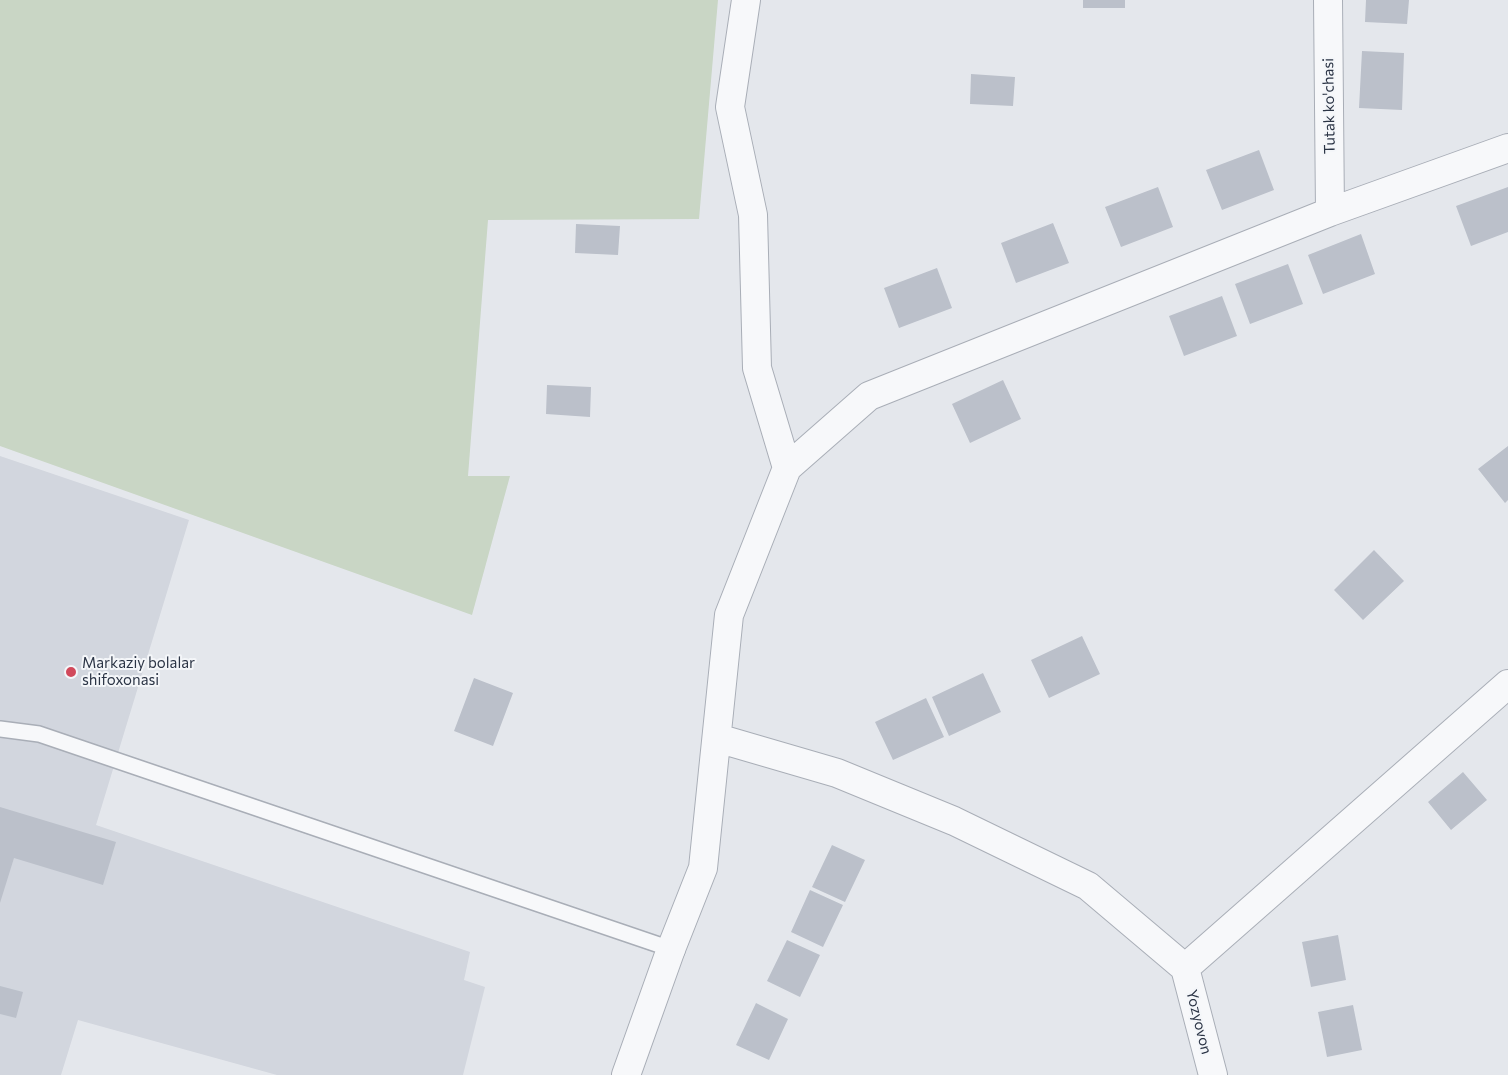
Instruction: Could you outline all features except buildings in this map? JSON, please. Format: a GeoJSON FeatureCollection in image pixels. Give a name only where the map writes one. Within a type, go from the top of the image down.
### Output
{"type":"FeatureCollection","features":[{"type":"Feature","properties":{"kind":"street"},"geometry":{"type":"LineString","coordinates":[[746,0],[730,107],[753,215],[757,368],[787,468]]}},
{"type":"Feature","properties":{"kind":"street","name":"Tutak ko'chasi"},"geometry":{"type":"LineString","coordinates":[[1328,0],[1330,212]]}},
{"type":"Feature","properties":{"kind":"street"},"geometry":{"type":"LineString","coordinates":[[626,1075],[671,949],[703,868],[729,614],[787,468],[870,396],[1330,212],[1508,148]]}},
{"type":"Feature","properties":{"kind":"street"},"geometry":{"type":"LineString","coordinates":[[716,738],[837,774],[954,821],[1088,886],[1185,968],[1508,684]]}},
{"type":"Feature","properties":{"kind":"street","name":"Yozyovon"},"geometry":{"type":"LineString","coordinates":[[1185,968],[1213,1075]]}},
{"type":"Feature","properties":{"kind":"lane"},"geometry":{"type":"LineString","coordinates":[[0,728],[39,734],[671,949]]}},
{"type":"Feature","properties":{"kind":"shaded area","name":"Markaziy bolalar shifoxonasi"},"geometry":{"type":"Polygon","coordinates":[[[0,456],[189,520],[96,825],[470,952],[464,980],[485,987],[463,1075],[277,1075],[78,1020],[61,1075],[0,1075],[0,456]]]}},
{"type":"Feature","properties":{"kind":"green space"},"geometry":{"type":"Polygon","coordinates":[[[0,0],[718,0],[699,219],[488,220],[468,476],[510,476],[472,615],[0,446],[0,0]]]}},
{"type":"Feature","properties":{"kind":"place","name":"Markaziy bolalar shifoxonasi"},"geometry":{"type":"Point","coordinates":[71,672]}}]}
